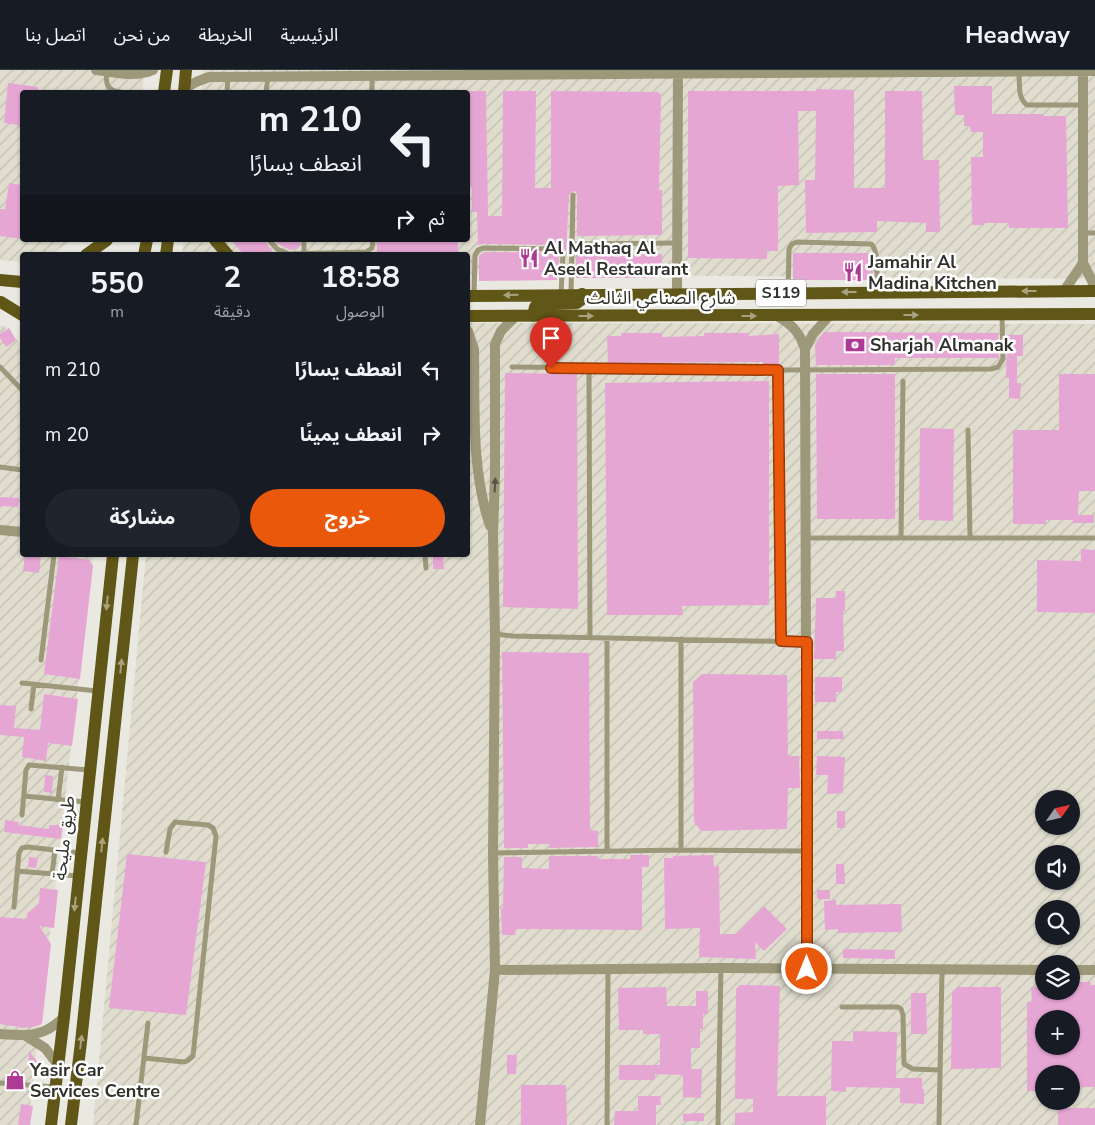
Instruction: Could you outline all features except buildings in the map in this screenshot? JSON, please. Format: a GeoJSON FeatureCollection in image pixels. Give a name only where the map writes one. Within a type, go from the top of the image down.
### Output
{"type":"FeatureCollection","features":[{"type":"Feature","properties":{"kind":"main road"},"geometry":{"type":"LineString","coordinates":[[164,90],[166,70]]}},
{"type":"Feature","properties":{"kind":"main road"},"geometry":{"type":"LineString","coordinates":[[184,90],[186,70]]}},
{"type":"Feature","properties":{"kind":"main road"},"geometry":{"type":"LineString","coordinates":[[90,252],[104,242]]}},
{"type":"Feature","properties":{"kind":"main road"},"geometry":{"type":"LineString","coordinates":[[217,242],[225,252]]}},
{"type":"Feature","properties":{"kind":"main road"},"geometry":{"type":"LineString","coordinates":[[0,280],[20,282]]}},
{"type":"Feature","properties":{"kind":"main road","name":"شارع الصناعي الثالث"},"geometry":{"type":"LineString","coordinates":[[471,296],[1095,291]]}},
{"type":"Feature","properties":{"kind":"main road"},"geometry":{"type":"LineString","coordinates":[[532,316],[535,307],[539,304],[576,303],[580,300],[571,294]]}},
{"type":"Feature","properties":{"kind":"main road"},"geometry":{"type":"LineString","coordinates":[[1,302],[20,304]]}},
{"type":"Feature","properties":{"kind":"main road"},"geometry":{"type":"LineString","coordinates":[[1,302],[20,314]]}},
{"type":"Feature","properties":{"kind":"main road","name":"شارع الصناعي الثالث"},"geometry":{"type":"LineString","coordinates":[[470,316],[1095,314]]}},
{"type":"Feature","properties":{"kind":"main road"},"geometry":{"type":"LineString","coordinates":[[71,1125],[82,1042],[133,557]]}},
{"type":"Feature","properties":{"kind":"main road","name":"طريق مليحة"},"geometry":{"type":"LineString","coordinates":[[51,1125],[112,561]]}},
{"type":"Feature","properties":{"kind":"main road"},"geometry":{"type":"LineString","coordinates":[[98,686],[109,686],[118,700]]}},
{"type":"Feature","properties":{"kind":"street"},"geometry":{"type":"LineString","coordinates":[[96,70],[132,74],[144,74],[153,70]]}},
{"type":"Feature","properties":{"kind":"street"},"geometry":{"type":"LineString","coordinates":[[200,70],[209,78]]}},
{"type":"Feature","properties":{"kind":"street"},"geometry":{"type":"LineString","coordinates":[[185,90],[196,82],[209,78],[228,77],[372,77],[410,74],[678,74],[773,71],[1095,71]]}},
{"type":"Feature","properties":{"kind":"street"},"geometry":{"type":"LineString","coordinates":[[1083,71],[1083,263],[1095,287]]}},
{"type":"Feature","properties":{"kind":"street"},"geometry":{"type":"LineString","coordinates":[[677,293],[678,74]]}},
{"type":"Feature","properties":{"kind":"street"},"geometry":{"type":"LineString","coordinates":[[1064,291],[1083,263]]}},
{"type":"Feature","properties":{"kind":"street"},"geometry":{"type":"LineString","coordinates":[[805,349],[813,334],[830,315]]}},
{"type":"Feature","properties":{"kind":"street"},"geometry":{"type":"LineString","coordinates":[[480,1125],[495,970],[493,853],[495,634],[493,534],[495,344],[501,331],[516,316]]}},
{"type":"Feature","properties":{"kind":"street"},"geometry":{"type":"LineString","coordinates":[[777,316],[792,326],[802,340],[805,349],[807,969]]}},
{"type":"Feature","properties":{"kind":"street"},"geometry":{"type":"LineString","coordinates":[[470,336],[474,349],[471,417],[483,505],[493,534]]}},
{"type":"Feature","properties":{"kind":"street"},"geometry":{"type":"LineString","coordinates":[[0,530],[20,532]]}},
{"type":"Feature","properties":{"kind":"street"},"geometry":{"type":"LineString","coordinates":[[495,970],[721,968],[942,971],[1035,970]]}},
{"type":"Feature","properties":{"kind":"street"},"geometry":{"type":"LineString","coordinates":[[1080,970],[1095,970]]}},
{"type":"Feature","properties":{"kind":"street"},"geometry":{"type":"LineString","coordinates":[[0,1034],[26,1036],[47,1031],[64,1017]]}},
{"type":"Feature","properties":{"kind":"street"},"geometry":{"type":"LineString","coordinates":[[26,1036],[45,1048],[58,1065]]}},
{"type":"Feature","properties":{"kind":"lane"},"geometry":{"type":"LineString","coordinates":[[107,71],[106,82],[112,90]]}},
{"type":"Feature","properties":{"kind":"lane"},"geometry":{"type":"LineString","coordinates":[[1019,71],[1020,96],[1027,105],[1083,105]]}},
{"type":"Feature","properties":{"kind":"lane"},"geometry":{"type":"LineString","coordinates":[[227,90],[228,77]]}},
{"type":"Feature","properties":{"kind":"lane"},"geometry":{"type":"LineString","coordinates":[[266,90],[268,77]]}},
{"type":"Feature","properties":{"kind":"lane"},"geometry":{"type":"LineString","coordinates":[[372,77],[372,90]]}},
{"type":"Feature","properties":{"kind":"lane"},"geometry":{"type":"LineString","coordinates":[[571,294],[573,195]]}},
{"type":"Feature","properties":{"kind":"lane"},"geometry":{"type":"LineString","coordinates":[[1083,233],[1095,233]]}},
{"type":"Feature","properties":{"kind":"lane"},"geometry":{"type":"LineString","coordinates":[[272,242],[281,252]]}},
{"type":"Feature","properties":{"kind":"lane"},"geometry":{"type":"LineString","coordinates":[[366,252],[372,248],[373,242]]}},
{"type":"Feature","properties":{"kind":"lane"},"geometry":{"type":"LineString","coordinates":[[788,293],[790,249],[792,244],[797,242],[871,244],[874,246],[876,253],[877,292]]}},
{"type":"Feature","properties":{"kind":"lane"},"geometry":{"type":"LineString","coordinates":[[572,244],[677,243]]}},
{"type":"Feature","properties":{"kind":"lane"},"geometry":{"type":"LineString","coordinates":[[471,296],[475,255],[478,250],[483,248],[558,249],[563,255],[571,294]]}},
{"type":"Feature","properties":{"kind":"lane"},"geometry":{"type":"LineString","coordinates":[[512,367],[778,370],[995,368],[1001,364],[1003,359],[1002,314]]}},
{"type":"Feature","properties":{"kind":"lane"},"geometry":{"type":"LineString","coordinates":[[0,367],[20,388]]}},
{"type":"Feature","properties":{"kind":"lane"},"geometry":{"type":"LineString","coordinates":[[589,368],[590,637]]}},
{"type":"Feature","properties":{"kind":"lane"},"geometry":{"type":"LineString","coordinates":[[778,370],[781,641]]}},
{"type":"Feature","properties":{"kind":"lane"},"geometry":{"type":"LineString","coordinates":[[901,538],[903,381]]}},
{"type":"Feature","properties":{"kind":"lane"},"geometry":{"type":"LineString","coordinates":[[968,430],[970,538]]}},
{"type":"Feature","properties":{"kind":"lane"},"geometry":{"type":"LineString","coordinates":[[0,467],[20,470]]}},
{"type":"Feature","properties":{"kind":"lane"},"geometry":{"type":"LineString","coordinates":[[806,538],[1095,538]]}},
{"type":"Feature","properties":{"kind":"lane"},"geometry":{"type":"LineString","coordinates":[[41,660],[54,557]]}},
{"type":"Feature","properties":{"kind":"lane"},"geometry":{"type":"LineString","coordinates":[[425,557],[426,568]]}},
{"type":"Feature","properties":{"kind":"lane"},"geometry":{"type":"LineString","coordinates":[[495,634],[807,642]]}},
{"type":"Feature","properties":{"kind":"lane"},"geometry":{"type":"LineString","coordinates":[[607,638],[608,851]]}},
{"type":"Feature","properties":{"kind":"lane"},"geometry":{"type":"LineString","coordinates":[[681,639],[681,850]]}},
{"type":"Feature","properties":{"kind":"lane"},"geometry":{"type":"LineString","coordinates":[[22,683],[98,686]]}},
{"type":"Feature","properties":{"kind":"lane"},"geometry":{"type":"LineString","coordinates":[[31,709],[34,684]]}},
{"type":"Feature","properties":{"kind":"lane"},"geometry":{"type":"LineString","coordinates":[[22,815],[26,770],[29,765],[89,770]]}},
{"type":"Feature","properties":{"kind":"lane"},"geometry":{"type":"LineString","coordinates":[[58,800],[62,768]]}},
{"type":"Feature","properties":{"kind":"lane"},"geometry":{"type":"LineString","coordinates":[[24,796],[86,802]]}},
{"type":"Feature","properties":{"kind":"lane"},"geometry":{"type":"LineString","coordinates":[[144,1058],[184,1062],[193,1056],[216,836],[215,830],[208,825],[175,822],[171,826],[166,852]]}},
{"type":"Feature","properties":{"kind":"lane"},"geometry":{"type":"LineString","coordinates":[[14,907],[19,853],[22,848],[80,853]]}},
{"type":"Feature","properties":{"kind":"lane"},"geometry":{"type":"LineString","coordinates":[[52,874],[55,850]]}},
{"type":"Feature","properties":{"kind":"lane"},"geometry":{"type":"LineString","coordinates":[[493,853],[681,850],[807,851]]}},
{"type":"Feature","properties":{"kind":"lane"},"geometry":{"type":"LineString","coordinates":[[17,871],[78,876]]}},
{"type":"Feature","properties":{"kind":"lane"},"geometry":{"type":"LineString","coordinates":[[718,1125],[721,968]]}},
{"type":"Feature","properties":{"kind":"lane"},"geometry":{"type":"LineString","coordinates":[[607,1125],[608,970]]}},
{"type":"Feature","properties":{"kind":"lane"},"geometry":{"type":"LineString","coordinates":[[939,1125],[942,971]]}},
{"type":"Feature","properties":{"kind":"lane"},"geometry":{"type":"LineString","coordinates":[[842,1007],[898,1007],[904,1015],[904,1064],[913,1069],[940,1070]]}},
{"type":"Feature","properties":{"kind":"lane"},"geometry":{"type":"LineString","coordinates":[[136,1125],[148,1023]]}},
{"type":"Feature","properties":{"kind":"lane"},"geometry":{"type":"LineString","coordinates":[[0,1083],[56,1087]]}},
{"type":"Feature","properties":{"kind":"shaded area"},"geometry":{"type":"Polygon","coordinates":[[[0,70],[145,70],[142,90],[20,90],[20,242],[69,242],[54,252],[20,252],[20,262],[0,260],[0,70]]]}},
{"type":"Feature","properties":{"kind":"shaded area"},"geometry":{"type":"Polygon","coordinates":[[[203,70],[1095,70],[1095,279],[470,274],[470,252],[182,252],[184,242],[470,242],[470,90],[201,90],[203,70]]]}},
{"type":"Feature","properties":{"kind":"shaded area"},"geometry":{"type":"Polygon","coordinates":[[[470,323],[1095,324],[1095,1125],[93,1125],[146,557],[470,557],[470,323]]]}},
{"type":"Feature","properties":{"kind":"shaded area"},"geometry":{"type":"Polygon","coordinates":[[[0,326],[4,326],[20,343],[20,557],[93,557],[28,1125],[0,1125],[0,326]]]}},
{"type":"Feature","properties":{"kind":"place","name":"Al Mathaq Al Aseel Restaurant"},"geometry":{"type":"Point","coordinates":[529,258]}},
{"type":"Feature","properties":{"kind":"place","name":"Jamahir Al Madina Kitchen"},"geometry":{"type":"Point","coordinates":[853,272]}},
{"type":"Feature","properties":{"kind":"place","name":"Sharjah Almanak"},"geometry":{"type":"Point","coordinates":[855,345]}},
{"type":"Feature","properties":{"kind":"place","name":"Yasir Car Services Centre"},"geometry":{"type":"Point","coordinates":[15,1080]}},
{"type":"Feature","properties":{"kind":"route"},"geometry":{"type":"LineString","coordinates":[[551,368],[778,370],[781,641],[807,642],[807,969]]}}]}
